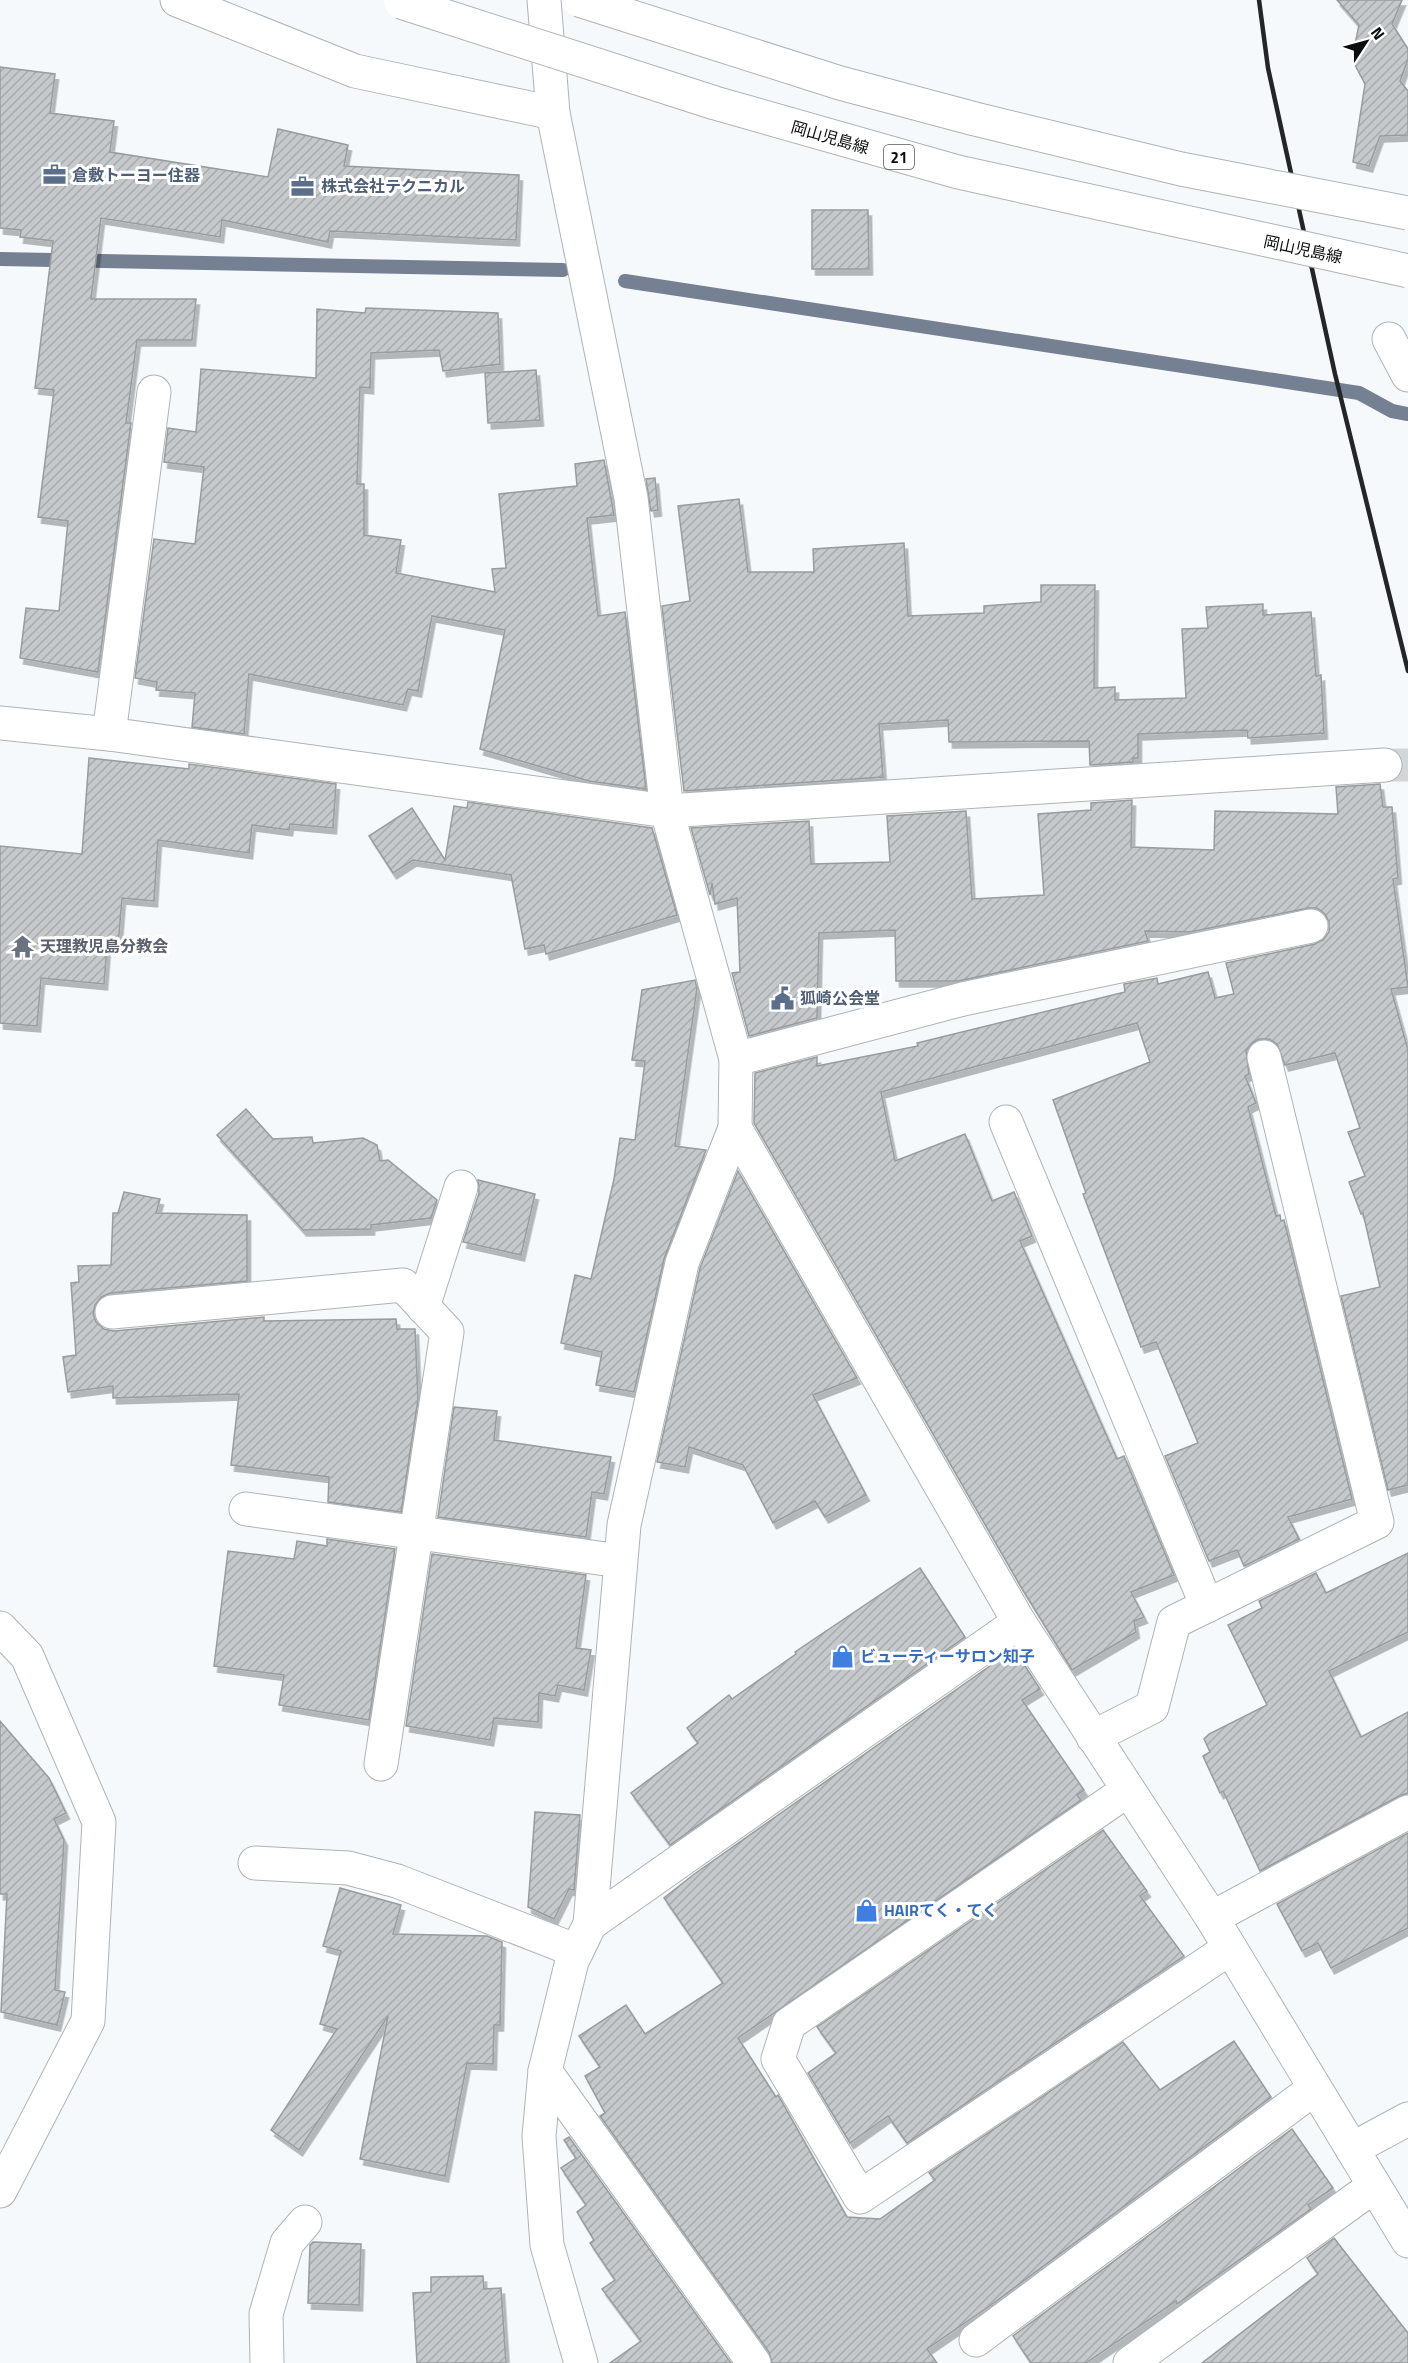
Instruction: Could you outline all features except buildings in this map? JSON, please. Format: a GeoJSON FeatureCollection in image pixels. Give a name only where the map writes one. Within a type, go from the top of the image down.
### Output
{"type":"FeatureCollection","features":[{"type":"Feature","properties":{"kind":"street"},"geometry":{"type":"LineString","coordinates":[[177,0],[355,71],[553,113]]}},
{"type":"Feature","properties":{"kind":"street"},"geometry":{"type":"LineString","coordinates":[[544,0],[553,113],[631,498],[667,811],[736,1059],[735,1128],[682,1263],[624,1525],[584,1938],[572,1961],[545,2071],[539,2136],[547,2245],[581,2363]]}},
{"type":"Feature","properties":{"kind":"street"},"geometry":{"type":"LineString","coordinates":[[579,0],[840,83],[975,119],[1181,170],[1408,213]]}},
{"type":"Feature","properties":{"kind":"street","name":"岡山児島線"},"geometry":{"type":"LineString","coordinates":[[401,2],[616,73],[835,139],[924,163],[1181,223],[1408,271]]}},
{"type":"Feature","properties":{"kind":"street"},"geometry":{"type":"LineString","coordinates":[[1389,339],[1408,375]]}},
{"type":"Feature","properties":{"kind":"street"},"geometry":{"type":"LineString","coordinates":[[109,734],[154,392]]}},
{"type":"Feature","properties":{"kind":"street"},"geometry":{"type":"LineString","coordinates":[[0,723],[109,734],[667,811],[1385,765]]}},
{"type":"Feature","properties":{"kind":"street"},"geometry":{"type":"LineString","coordinates":[[736,1059],[963,999],[1311,926]]}},
{"type":"Feature","properties":{"kind":"street"},"geometry":{"type":"LineString","coordinates":[[1093,1737],[1152,1707],[1174,1622],[1377,1522],[1264,1057]]}},
{"type":"Feature","properties":{"kind":"street"},"geometry":{"type":"LineString","coordinates":[[1006,1122],[1207,1606]]}},
{"type":"Feature","properties":{"kind":"street"},"geometry":{"type":"LineString","coordinates":[[735,1128],[1019,1622],[1212,1918],[1408,2241]]}},
{"type":"Feature","properties":{"kind":"street"},"geometry":{"type":"LineString","coordinates":[[423,1307],[461,1187]]}},
{"type":"Feature","properties":{"kind":"street"},"geometry":{"type":"LineString","coordinates":[[112,1312],[403,1286],[447,1332],[381,1764]]}},
{"type":"Feature","properties":{"kind":"street"},"geometry":{"type":"LineString","coordinates":[[246,1509],[620,1561]]}},
{"type":"Feature","properties":{"kind":"street"},"geometry":{"type":"LineString","coordinates":[[584,1938],[1019,1622]]}},
{"type":"Feature","properties":{"kind":"street"},"geometry":{"type":"LineString","coordinates":[[0,1629],[27,1656],[99,1822],[88,2021],[0,2191]]}},
{"type":"Feature","properties":{"kind":"street"},"geometry":{"type":"LineString","coordinates":[[1128,1790],[789,2024],[778,2059],[860,2198],[1230,1948]]}},
{"type":"Feature","properties":{"kind":"street"},"geometry":{"type":"LineString","coordinates":[[1212,1918],[1408,1812]]}},
{"type":"Feature","properties":{"kind":"street"},"geometry":{"type":"LineString","coordinates":[[255,1863],[348,1868],[584,1938]]}},
{"type":"Feature","properties":{"kind":"street"},"geometry":{"type":"LineString","coordinates":[[545,2071],[754,2363]]}},
{"type":"Feature","properties":{"kind":"street"},"geometry":{"type":"LineString","coordinates":[[976,2340],[1315,2088]]}},
{"type":"Feature","properties":{"kind":"street"},"geometry":{"type":"LineString","coordinates":[[1352,2149],[1408,2119]]}},
{"type":"Feature","properties":{"kind":"street"},"geometry":{"type":"LineString","coordinates":[[1130,2363],[1374,2186]]}},
{"type":"Feature","properties":{"kind":"street"},"geometry":{"type":"LineString","coordinates":[[267,2363],[266,2314],[287,2243],[305,2222]]}},
{"type":"Feature","properties":{"kind":"waterway"},"geometry":{"type":"LineString","coordinates":[[0,259],[563,270]]}},
{"type":"Feature","properties":{"kind":"waterway"},"geometry":{"type":"LineString","coordinates":[[625,281],[1359,393],[1392,411],[1408,414]]}},
{"type":"Feature","properties":{"kind":"tunnel"},"geometry":{"type":"LineString","coordinates":[[1385,765],[1408,765]]}},
{"type":"Feature","properties":{"kind":"railway"},"geometry":{"type":"LineString","coordinates":[[1259,0],[1268,68],[1335,374],[1408,671]]}},
{"type":"Feature","properties":{"kind":"place","name":"倉敷トーヨー住器"},"geometry":{"type":"Point","coordinates":[54,175]}},
{"type":"Feature","properties":{"kind":"place","name":"株式会社テクニカル"},"geometry":{"type":"Point","coordinates":[303,186]}},
{"type":"Feature","properties":{"kind":"place","name":"天理教児島分教会"},"geometry":{"type":"Point","coordinates":[22,946]}},
{"type":"Feature","properties":{"kind":"place","name":"狐崎公会堂"},"geometry":{"type":"Point","coordinates":[782,998]}},
{"type":"Feature","properties":{"kind":"place","name":"ビューティーサロン知子"},"geometry":{"type":"Point","coordinates":[842,1656]}},
{"type":"Feature","properties":{"kind":"place","name":"HAIRてく・てく"},"geometry":{"type":"Point","coordinates":[866,1910]}}]}
